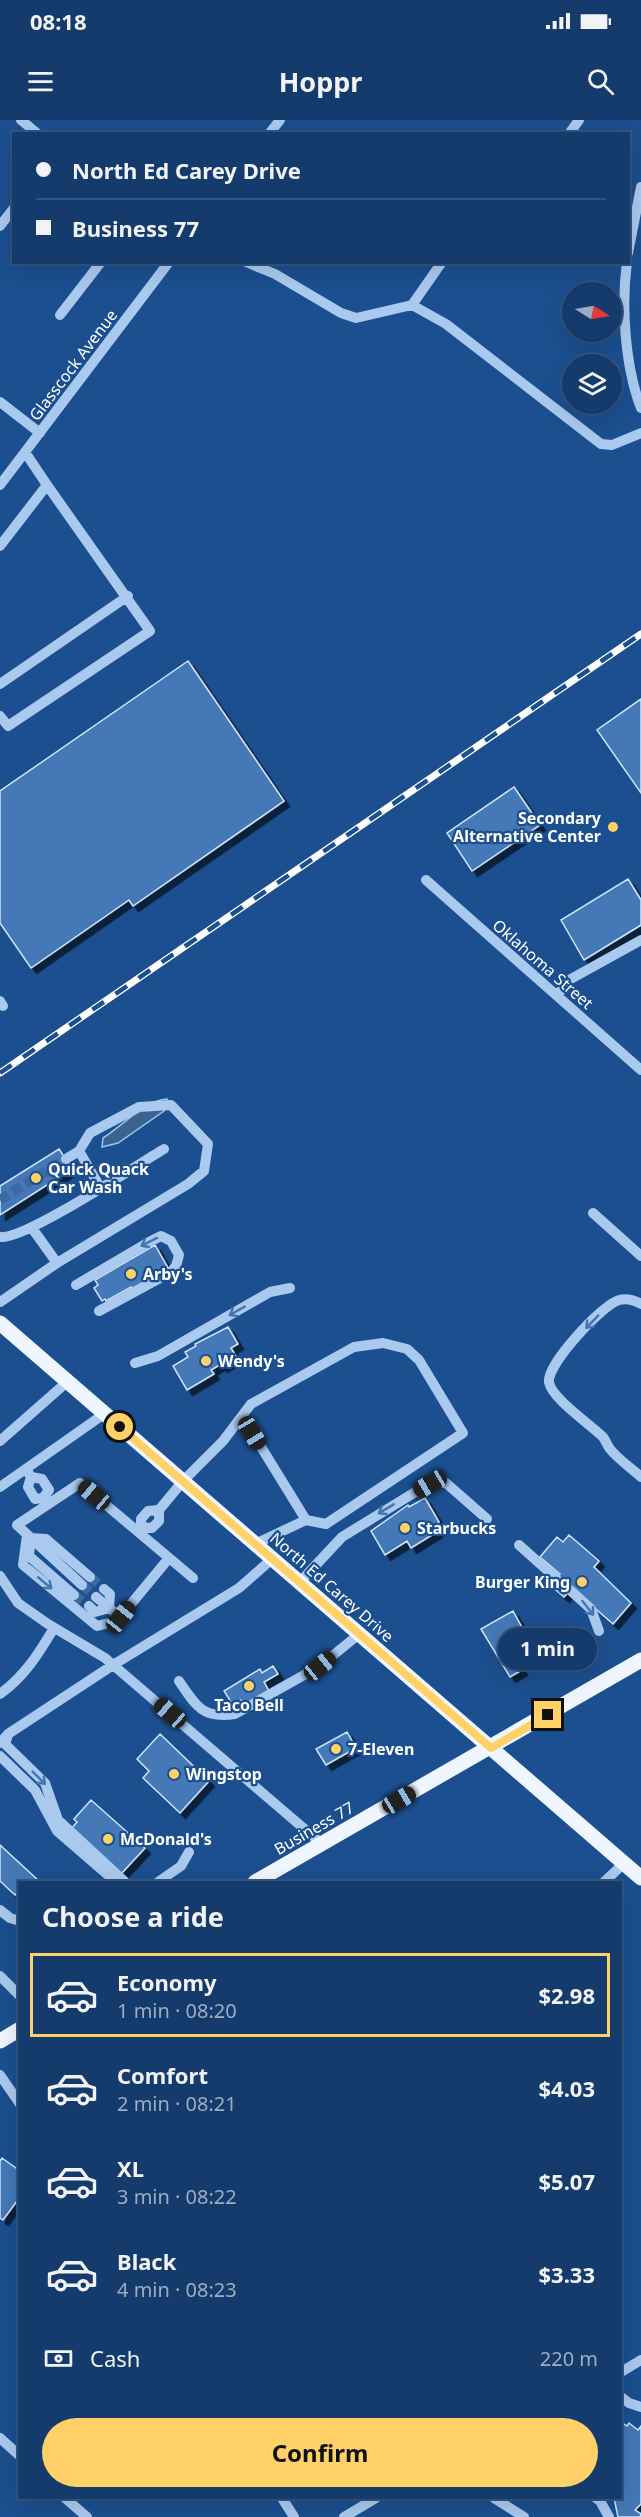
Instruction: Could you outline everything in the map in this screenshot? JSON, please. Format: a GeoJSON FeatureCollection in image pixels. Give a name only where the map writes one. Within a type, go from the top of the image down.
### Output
{"type":"FeatureCollection","features":[{"type":"Feature","properties":{"kind":"main road","name":"North Ed Carey Drive"},"geometry":{"type":"LineString","coordinates":[[0,1323],[641,1878]]}},
{"type":"Feature","properties":{"kind":"main road","name":"Business 77"},"geometry":{"type":"LineString","coordinates":[[257,1881],[641,1660]]}},
{"type":"Feature","properties":{"kind":"main road"},"geometry":{"type":"LineString","coordinates":[[0,2040],[18,2030]]}},
{"type":"Feature","properties":{"kind":"street"},"geometry":{"type":"LineString","coordinates":[[21,120],[36,132]]}},
{"type":"Feature","properties":{"kind":"street"},"geometry":{"type":"LineString","coordinates":[[271,132],[280,120]]}},
{"type":"Feature","properties":{"kind":"street"},"geometry":{"type":"LineString","coordinates":[[570,132],[579,120]]}},
{"type":"Feature","properties":{"kind":"street"},"geometry":{"type":"LineString","coordinates":[[630,232],[632,209],[641,187]]}},
{"type":"Feature","properties":{"kind":"street"},"geometry":{"type":"LineString","coordinates":[[0,226],[12,211]]}},
{"type":"Feature","properties":{"kind":"street"},"geometry":{"type":"LineString","coordinates":[[60,315],[99,264]]}},
{"type":"Feature","properties":{"kind":"street","name":"Glasscock Avenue"},"geometry":{"type":"LineString","coordinates":[[0,485],[168,264]]}},
{"type":"Feature","properties":{"kind":"street"},"geometry":{"type":"LineString","coordinates":[[250,264],[293,283],[333,309],[356,318],[412,305],[441,264]]}},
{"type":"Feature","properties":{"kind":"street"},"geometry":{"type":"LineString","coordinates":[[627,264],[624,288],[628,347],[641,408]]}},
{"type":"Feature","properties":{"kind":"street"},"geometry":{"type":"LineString","coordinates":[[412,305],[446,324],[601,444],[612,445],[641,433]]}},
{"type":"Feature","properties":{"kind":"street"},"geometry":{"type":"LineString","coordinates":[[0,402],[40,433]]}},
{"type":"Feature","properties":{"kind":"street"},"geometry":{"type":"LineString","coordinates":[[0,716],[8,726],[150,631],[128,596],[25,452]]}},
{"type":"Feature","properties":{"kind":"street"},"geometry":{"type":"LineString","coordinates":[[0,546],[47,485]]}},
{"type":"Feature","properties":{"kind":"street"},"geometry":{"type":"LineString","coordinates":[[0,684],[128,596]]}},
{"type":"Feature","properties":{"kind":"street","name":"Oklahoma Street"},"geometry":{"type":"LineString","coordinates":[[426,880],[641,1070]]}},
{"type":"Feature","properties":{"kind":"street"},"geometry":{"type":"LineString","coordinates":[[557,996],[569,980],[641,940]]}},
{"type":"Feature","properties":{"kind":"street"},"geometry":{"type":"LineString","coordinates":[[0,1302],[57,1263],[188,1184],[204,1171],[208,1144],[171,1105],[139,1107],[90,1133],[79,1151],[66,1159]]}},
{"type":"Feature","properties":{"kind":"street"},"geometry":{"type":"LineString","coordinates":[[0,1238],[32,1228],[164,1149]]}},
{"type":"Feature","properties":{"kind":"street"},"geometry":{"type":"LineString","coordinates":[[79,1151],[100,1187]]}},
{"type":"Feature","properties":{"kind":"street"},"geometry":{"type":"LineString","coordinates":[[593,1213],[641,1256]]}},
{"type":"Feature","properties":{"kind":"street"},"geometry":{"type":"LineString","coordinates":[[32,1228],[57,1263]]}},
{"type":"Feature","properties":{"kind":"street"},"geometry":{"type":"LineString","coordinates":[[76,1285],[148,1242],[161,1236],[171,1240],[179,1255],[176,1266],[171,1272],[99,1311]]}},
{"type":"Feature","properties":{"kind":"street"},"geometry":{"type":"LineString","coordinates":[[135,1364],[158,1356],[270,1292],[290,1288]]}},
{"type":"Feature","properties":{"kind":"street"},"geometry":{"type":"LineString","coordinates":[[641,1304],[626,1298],[617,1300],[604,1309],[557,1361],[549,1375],[549,1383],[558,1396],[641,1477]]}},
{"type":"Feature","properties":{"kind":"street"},"geometry":{"type":"LineString","coordinates":[[139,1529],[141,1519],[148,1511],[159,1510],[183,1481],[223,1441],[251,1404],[354,1347],[383,1343],[407,1349],[419,1360],[463,1433],[326,1524],[306,1520],[255,1544]]}},
{"type":"Feature","properties":{"kind":"street"},"geometry":{"type":"LineString","coordinates":[[0,1441],[67,1382]]}},
{"type":"Feature","properties":{"kind":"street"},"geometry":{"type":"LineString","coordinates":[[0,1486],[28,1473],[105,1414]]}},
{"type":"Feature","properties":{"kind":"street"},"geometry":{"type":"LineString","coordinates":[[242,1416],[306,1520]]}},
{"type":"Feature","properties":{"kind":"street"},"geometry":{"type":"LineString","coordinates":[[28,1473],[42,1479],[49,1490],[45,1501]]}},
{"type":"Feature","properties":{"kind":"street"},"geometry":{"type":"LineString","coordinates":[[86,1581],[17,1525],[45,1501],[80,1483],[139,1529],[193,1578]]}},
{"type":"Feature","properties":{"kind":"street"},"geometry":{"type":"LineString","coordinates":[[299,1582],[342,1537],[430,1484],[446,1483],[487,1519]]}},
{"type":"Feature","properties":{"kind":"street"},"geometry":{"type":"LineString","coordinates":[[29,1537],[29,1556],[74,1595]]}},
{"type":"Feature","properties":{"kind":"street"},"geometry":{"type":"LineString","coordinates":[[29,1537],[23,1564],[97,1626],[117,1621],[169,1558]]}},
{"type":"Feature","properties":{"kind":"street"},"geometry":{"type":"LineString","coordinates":[[519,1545],[556,1578]]}},
{"type":"Feature","properties":{"kind":"street"},"geometry":{"type":"LineString","coordinates":[[124,1881],[58,1820],[45,1783],[4,1744],[4,1738],[113,1665],[239,1588],[272,1559]]}},
{"type":"Feature","properties":{"kind":"street"},"geometry":{"type":"LineString","coordinates":[[0,1576],[18,1603],[113,1665],[322,1844]]}},
{"type":"Feature","properties":{"kind":"street"},"geometry":{"type":"LineString","coordinates":[[570,1590],[591,1609],[599,1631]]}},
{"type":"Feature","properties":{"kind":"street"},"geometry":{"type":"LineString","coordinates":[[100,1593],[110,1594],[109,1608]]}},
{"type":"Feature","properties":{"kind":"street"},"geometry":{"type":"LineString","coordinates":[[89,1606],[95,1612],[109,1608]]}},
{"type":"Feature","properties":{"kind":"street"},"geometry":{"type":"LineString","coordinates":[[109,1608],[121,1617]]}},
{"type":"Feature","properties":{"kind":"street"},"geometry":{"type":"LineString","coordinates":[[0,1694],[32,1665],[54,1628]]}},
{"type":"Feature","properties":{"kind":"street"},"geometry":{"type":"LineString","coordinates":[[179,1682],[196,1706],[208,1714],[219,1717],[235,1714],[320,1666],[358,1635]]}},
{"type":"Feature","properties":{"kind":"street"},"geometry":{"type":"LineString","coordinates":[[0,1756],[35,1790],[57,1831],[115,1881]]}},
{"type":"Feature","properties":{"kind":"street"},"geometry":{"type":"LineString","coordinates":[[159,1881],[181,1866],[189,1852]]}},
{"type":"Feature","properties":{"kind":"street"},"geometry":{"type":"LineString","coordinates":[[605,1881],[624,1863]]}},
{"type":"Feature","properties":{"kind":"street"},"geometry":{"type":"LineString","coordinates":[[0,1910],[10,1918],[18,1920]]}},
{"type":"Feature","properties":{"kind":"street"},"geometry":{"type":"LineString","coordinates":[[0,1976],[18,1994]]}},
{"type":"Feature","properties":{"kind":"street"},"geometry":{"type":"LineString","coordinates":[[0,2075],[18,2101]]}},
{"type":"Feature","properties":{"kind":"street"},"geometry":{"type":"LineString","coordinates":[[622,2372],[641,2361]]}},
{"type":"Feature","properties":{"kind":"street"},"geometry":{"type":"LineString","coordinates":[[622,2398],[629,2403],[641,2406]]}},
{"type":"Feature","properties":{"kind":"street"},"geometry":{"type":"LineString","coordinates":[[0,2438],[18,2454]]}},
{"type":"Feature","properties":{"kind":"street"},"geometry":{"type":"LineString","coordinates":[[66,2499],[87,2517]]}},
{"type":"Feature","properties":{"kind":"street"},"geometry":{"type":"LineString","coordinates":[[283,2499],[294,2517]]}},
{"type":"Feature","properties":{"kind":"street"},"geometry":{"type":"LineString","coordinates":[[344,2517],[374,2499]]}},
{"type":"Feature","properties":{"kind":"street"},"geometry":{"type":"LineString","coordinates":[[598,2499],[609,2517]]}},
{"type":"Feature","properties":{"kind":"street"},"geometry":{"type":"LineString","coordinates":[[497,2500],[524,2517]]}},
{"type":"Feature","properties":{"kind":"water"},"geometry":{"type":"Polygon","coordinates":[[[167,1099],[164,1111],[118,1143],[102,1147],[103,1138],[134,1114],[159,1100],[167,1099]]]}},
{"type":"Feature","properties":{"kind":"building"},"geometry":{"type":"Polygon","coordinates":[[[188,661],[284,801],[133,906],[129,900],[31,968],[0,923],[0,791],[188,661]]]}},
{"type":"Feature","properties":{"kind":"building"},"geometry":{"type":"Polygon","coordinates":[[[641,699],[641,793],[597,730],[641,699]]]}},
{"type":"Feature","properties":{"kind":"building"},"geometry":{"type":"Polygon","coordinates":[[[514,787],[540,825],[472,871],[447,833],[514,787]]]}},
{"type":"Feature","properties":{"kind":"building"},"geometry":{"type":"Polygon","coordinates":[[[628,879],[641,900],[641,925],[584,960],[561,920],[628,879]]]}},
{"type":"Feature","properties":{"kind":"building","name":"Quick Quack Car Wash"},"geometry":{"type":"Polygon","coordinates":[[[59,1149],[72,1169],[0,1215],[0,1186],[59,1149]]]}},
{"type":"Feature","properties":{"kind":"building","name":"Arby's"},"geometry":{"type":"Polygon","coordinates":[[[155,1245],[168,1268],[132,1289],[131,1287],[102,1301],[94,1288],[98,1285],[95,1280],[155,1245]]]}},
{"type":"Feature","properties":{"kind":"building","name":"Wendy's"},"geometry":{"type":"Polygon","coordinates":[[[228,1327],[238,1344],[231,1348],[237,1358],[222,1367],[221,1364],[211,1370],[214,1374],[187,1390],[173,1366],[188,1357],[185,1352],[196,1346],[195,1344],[228,1327]]]}},
{"type":"Feature","properties":{"kind":"building","name":"Starbucks"},"geometry":{"type":"Polygon","coordinates":[[[425,1498],[439,1522],[434,1526],[437,1532],[411,1548],[407,1541],[385,1555],[371,1531],[408,1505],[409,1507],[425,1498]]]}},
{"type":"Feature","properties":{"kind":"building","name":"Burger King"},"geometry":{"type":"Polygon","coordinates":[[[569,1535],[599,1561],[594,1567],[631,1603],[613,1624],[572,1588],[564,1597],[550,1585],[560,1574],[540,1557],[557,1537],[563,1542],[569,1535]]]}},
{"type":"Feature","properties":{"kind":"building"},"geometry":{"type":"Polygon","coordinates":[[[513,1611],[530,1642],[512,1653],[522,1670],[510,1677],[481,1629],[513,1611]]]}},
{"type":"Feature","properties":{"kind":"building","name":"Taco Bell"},"geometry":{"type":"Polygon","coordinates":[[[273,1666],[278,1674],[264,1682],[269,1691],[245,1706],[241,1700],[233,1705],[224,1691],[260,1669],[262,1673],[273,1666]]]}},
{"type":"Feature","properties":{"kind":"building","name":"7-Eleven"},"geometry":{"type":"Polygon","coordinates":[[[347,1732],[356,1748],[326,1765],[316,1749],[347,1732]]]}},
{"type":"Feature","properties":{"kind":"building","name":"Wingstop"},"geometry":{"type":"Polygon","coordinates":[[[160,1734],[209,1781],[180,1813],[143,1778],[149,1771],[137,1759],[160,1734]]]}},
{"type":"Feature","properties":{"kind":"building","name":"McDonald's"},"geometry":{"type":"Polygon","coordinates":[[[91,1800],[145,1848],[121,1874],[71,1829],[77,1822],[74,1819],[91,1800]]]}},
{"type":"Feature","properties":{"kind":"building"},"geometry":{"type":"Polygon","coordinates":[[[0,1845],[39,1881],[18,1881],[18,1892],[15,1895],[0,1881],[0,1845]]]}},
{"type":"Feature","properties":{"kind":"building"},"geometry":{"type":"Polygon","coordinates":[[[2,2158],[18,2170],[18,2200],[3,2220],[0,2218],[0,2161],[2,2158]]]}},
{"type":"Feature","properties":{"kind":"building"},"geometry":{"type":"Polygon","coordinates":[[[622,2423],[627,2426],[629,2423],[638,2430],[641,2426],[641,2504],[635,2510],[641,2514],[640,2517],[618,2517],[614,2499],[622,2499],[622,2423]]]}},
{"type":"Feature","properties":{"kind":"tunnel"},"geometry":{"type":"LineString","coordinates":[[0,1200],[66,1159]]}},
{"type":"Feature","properties":{"kind":"tunnel"},"geometry":{"type":"LineString","coordinates":[[90,1577],[104,1589]]}},
{"type":"Feature","properties":{"kind":"tunnel"},"geometry":{"type":"LineString","coordinates":[[556,1578],[570,1590]]}},
{"type":"Feature","properties":{"kind":"tunnel"},"geometry":{"type":"LineString","coordinates":[[82,1585],[96,1597]]}},
{"type":"Feature","properties":{"kind":"tunnel"},"geometry":{"type":"LineString","coordinates":[[74,1595],[89,1606]]}},
{"type":"Feature","properties":{"kind":"railway"},"geometry":{"type":"LineString","coordinates":[[0,1073],[641,634]]}},
{"type":"Feature","properties":{"kind":"place","name":"Secondary Alternative Center"},"geometry":{"type":"Point","coordinates":[613,827]}},
{"type":"Feature","properties":{"kind":"place","name":"Quick Quack Car Wash"},"geometry":{"type":"Point","coordinates":[36,1178]}},
{"type":"Feature","properties":{"kind":"place","name":"Arby's"},"geometry":{"type":"Point","coordinates":[131,1274]}},
{"type":"Feature","properties":{"kind":"place","name":"Wendy's"},"geometry":{"type":"Point","coordinates":[206,1361]}},
{"type":"Feature","properties":{"kind":"place","name":"Starbucks"},"geometry":{"type":"Point","coordinates":[405,1528]}},
{"type":"Feature","properties":{"kind":"place","name":"Burger King"},"geometry":{"type":"Point","coordinates":[582,1582]}},
{"type":"Feature","properties":{"kind":"place","name":"Taco Bell"},"geometry":{"type":"Point","coordinates":[249,1686]}},
{"type":"Feature","properties":{"kind":"place","name":"7-Eleven"},"geometry":{"type":"Point","coordinates":[336,1749]}},
{"type":"Feature","properties":{"kind":"place","name":"Wingstop"},"geometry":{"type":"Point","coordinates":[174,1774]}},
{"type":"Feature","properties":{"kind":"place","name":"McDonald's"},"geometry":{"type":"Point","coordinates":[108,1839]}},
{"type":"Feature","properties":{"kind":"route"},"geometry":{"type":"LineString","coordinates":[[120,1427],[491,1748],[548,1715]]}}]}
